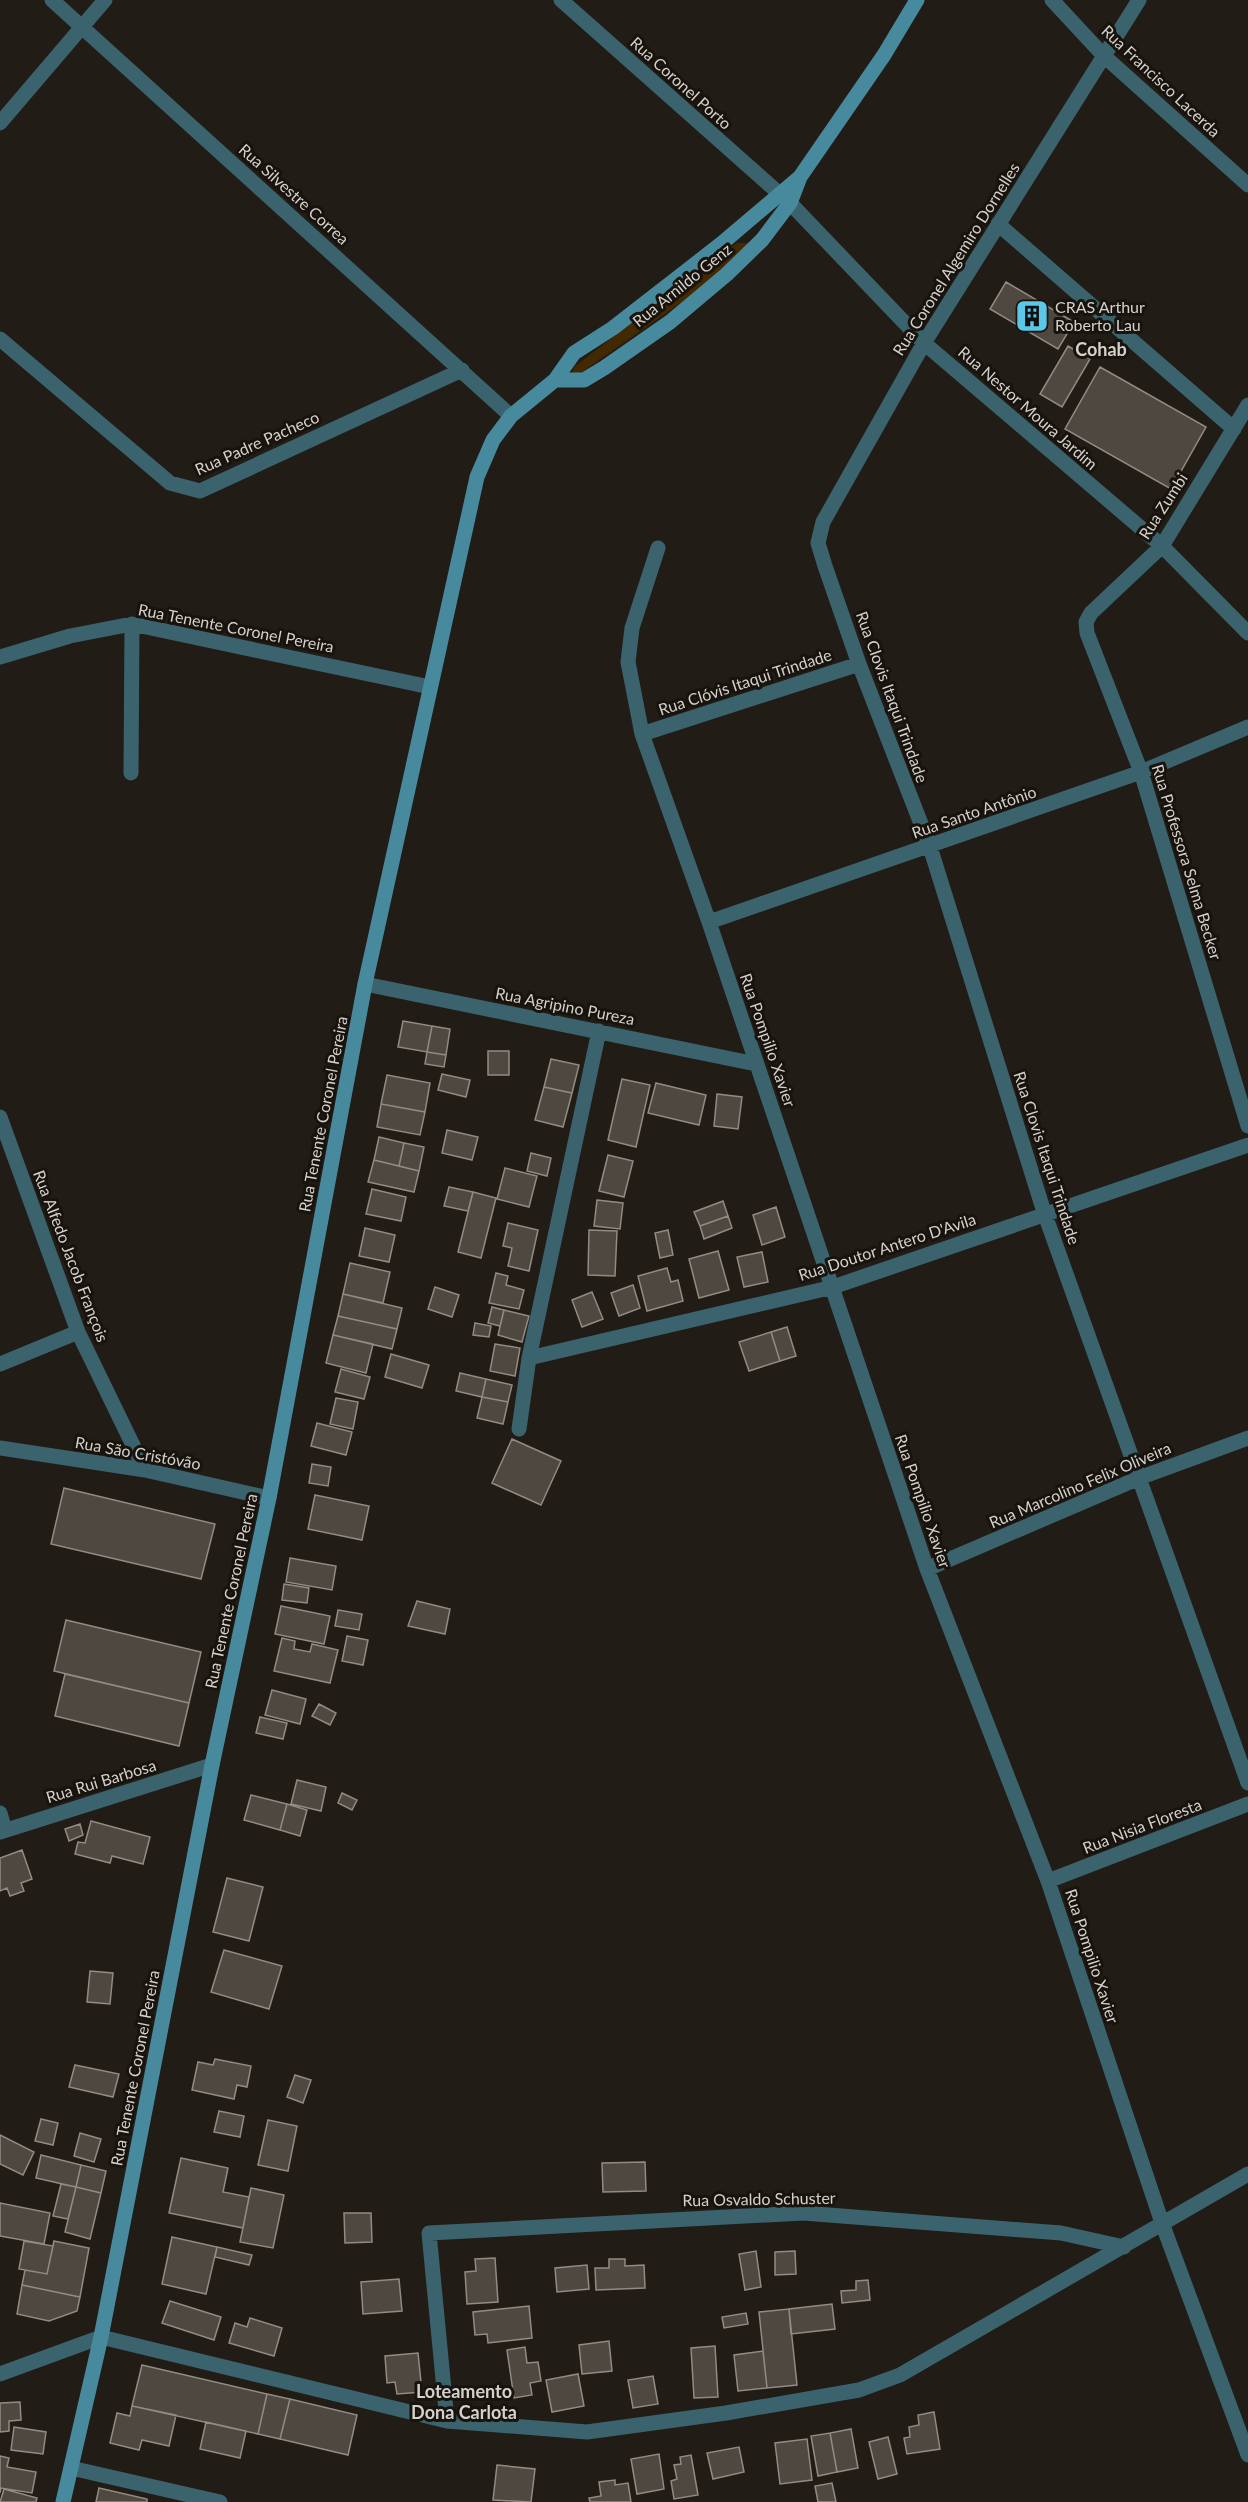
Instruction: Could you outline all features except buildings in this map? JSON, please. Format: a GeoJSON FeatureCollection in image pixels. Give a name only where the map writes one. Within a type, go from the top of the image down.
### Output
{"type":"FeatureCollection","features":[{"type":"Feature","properties":{"kind":"main road","name":"Rua Arnildo Genz"},"geometry":{"type":"LineString","coordinates":[[555,380],[584,380],[670,321],[727,274],[762,240],[784,199],[884,55],[917,0]]}},
{"type":"Feature","properties":{"kind":"main road","name":"Rua Arnildo Genz"},"geometry":{"type":"LineString","coordinates":[[511,416],[555,380],[574,353],[613,328],[712,251],[784,199]]}},
{"type":"Feature","properties":{"kind":"main road","name":"Rua Tenente Coronel Pereira"},"geometry":{"type":"LineString","coordinates":[[63,2502],[101,2337],[212,1765],[269,1498],[365,984],[477,477],[493,440],[511,416]]}},
{"type":"Feature","properties":{"kind":"street","name":"Rua Silvestre Correa"},"geometry":{"type":"LineString","coordinates":[[52,0],[511,416]]}},
{"type":"Feature","properties":{"kind":"street"},"geometry":{"type":"LineString","coordinates":[[0,123],[105,0]]}},
{"type":"Feature","properties":{"kind":"street","name":"Rua Coronel Porto"},"geometry":{"type":"LineString","coordinates":[[561,0],[784,199]]}},
{"type":"Feature","properties":{"kind":"street","name":"Rua Francisco Lacerda"},"geometry":{"type":"LineString","coordinates":[[1052,0],[1104,56],[1248,185]]}},
{"type":"Feature","properties":{"kind":"street","name":"Rua Coronel Algemiro Dornelles"},"geometry":{"type":"LineString","coordinates":[[818,543],[823,522],[924,343],[1139,0]]}},
{"type":"Feature","properties":{"kind":"street","name":"Rua Nestor Moura Jardim"},"geometry":{"type":"LineString","coordinates":[[784,199],[924,343],[1162,546],[1248,633]]}},
{"type":"Feature","properties":{"kind":"street"},"geometry":{"type":"LineString","coordinates":[[998,224],[1233,429]]}},
{"type":"Feature","properties":{"kind":"street","name":"Rua Padre Pacheco"},"geometry":{"type":"LineString","coordinates":[[0,339],[170,483],[200,491],[462,370]]}},
{"type":"Feature","properties":{"kind":"street","name":"Rua Zumbi"},"geometry":{"type":"LineString","coordinates":[[1091,613],[1162,546],[1248,405]]}},
{"type":"Feature","properties":{"kind":"street","name":"Rua Clovis Itaqui Trindade"},"geometry":{"type":"LineString","coordinates":[[818,543],[859,664],[930,848],[1044,1212],[1248,1783]]}},
{"type":"Feature","properties":{"kind":"street","name":"Rua Pompilio Xavier"},"geometry":{"type":"LineString","coordinates":[[658,548],[632,628],[628,662],[642,734],[709,922],[927,1569],[1048,1881],[1162,2223],[1248,2455]]}},
{"type":"Feature","properties":{"kind":"street","name":"Rua Professora Selma Becker"},"geometry":{"type":"LineString","coordinates":[[1091,613],[1086,622],[1087,633],[1141,772],[1248,1126]]}},
{"type":"Feature","properties":{"kind":"street"},"geometry":{"type":"LineString","coordinates":[[131,773],[132,624]]}},
{"type":"Feature","properties":{"kind":"street","name":"Rua Tenente Coronel Pereira"},"geometry":{"type":"LineString","coordinates":[[0,657],[70,636],[132,624],[430,687]]}},
{"type":"Feature","properties":{"kind":"street","name":"Rua Clóvis Itaqui Trindade"},"geometry":{"type":"LineString","coordinates":[[642,734],[859,664]]}},
{"type":"Feature","properties":{"kind":"street","name":"Rua Santo Antônio"},"geometry":{"type":"LineString","coordinates":[[709,922],[930,848],[1141,772],[1248,727]]}},
{"type":"Feature","properties":{"kind":"street","name":"Rua Agripino Pureza"},"geometry":{"type":"LineString","coordinates":[[365,984],[756,1064]]}},
{"type":"Feature","properties":{"kind":"street"},"geometry":{"type":"LineString","coordinates":[[519,1429],[529,1358],[599,1031]]}},
{"type":"Feature","properties":{"kind":"street","name":"Rua Alfedo Jacob François"},"geometry":{"type":"LineString","coordinates":[[0,1116],[78,1332],[145,1470]]}},
{"type":"Feature","properties":{"kind":"street","name":"Rua Doutor Antero D'Avila"},"geometry":{"type":"LineString","coordinates":[[529,1358],[833,1287],[1044,1212],[1248,1144]]}},
{"type":"Feature","properties":{"kind":"street"},"geometry":{"type":"LineString","coordinates":[[0,1364],[78,1332]]}},
{"type":"Feature","properties":{"kind":"street","name":"Rua Marcolino Felix Oliveira"},"geometry":{"type":"LineString","coordinates":[[927,1569],[1139,1478],[1248,1438]]}},
{"type":"Feature","properties":{"kind":"street","name":"Rua São Cristóvão"},"geometry":{"type":"LineString","coordinates":[[0,1448],[145,1470],[269,1498]]}},
{"type":"Feature","properties":{"kind":"street","name":"Rua Rui Barbosa"},"geometry":{"type":"LineString","coordinates":[[3,1831],[212,1765]]}},
{"type":"Feature","properties":{"kind":"street","name":"Rua Nisia Floresta"},"geometry":{"type":"LineString","coordinates":[[1048,1881],[1248,1804]]}},
{"type":"Feature","properties":{"kind":"street"},"geometry":{"type":"LineString","coordinates":[[0,1813],[3,1831]]}},
{"type":"Feature","properties":{"kind":"street"},"geometry":{"type":"LineString","coordinates":[[0,2374],[101,2337],[447,2421],[587,2432],[726,2413],[859,2390],[900,2375],[1248,2174]]}},
{"type":"Feature","properties":{"kind":"street","name":"Rua Osvaldo Schuster"},"geometry":{"type":"LineString","coordinates":[[447,2421],[429,2233],[802,2213],[1061,2233],[1124,2247]]}},
{"type":"Feature","properties":{"kind":"street"},"geometry":{"type":"LineString","coordinates":[[71,2468],[220,2502]]}},
{"type":"Feature","properties":{"kind":"shaded area"},"geometry":{"type":"Polygon","coordinates":[[[737,243],[752,243],[712,281],[572,379],[574,367],[737,243]]]}},
{"type":"Feature","properties":{"kind":"place","name":"CRAS Arthur Roberto Lau"},"geometry":{"type":"Point","coordinates":[1032,316]}},
{"type":"Feature","properties":{"kind":"district","name":"Cohab"},"geometry":{"type":"Point","coordinates":[1101,350]}},
{"type":"Feature","properties":{"kind":"district","name":"Loteamento Dona Carlota"},"geometry":{"type":"Point","coordinates":[464,2402]}}]}
